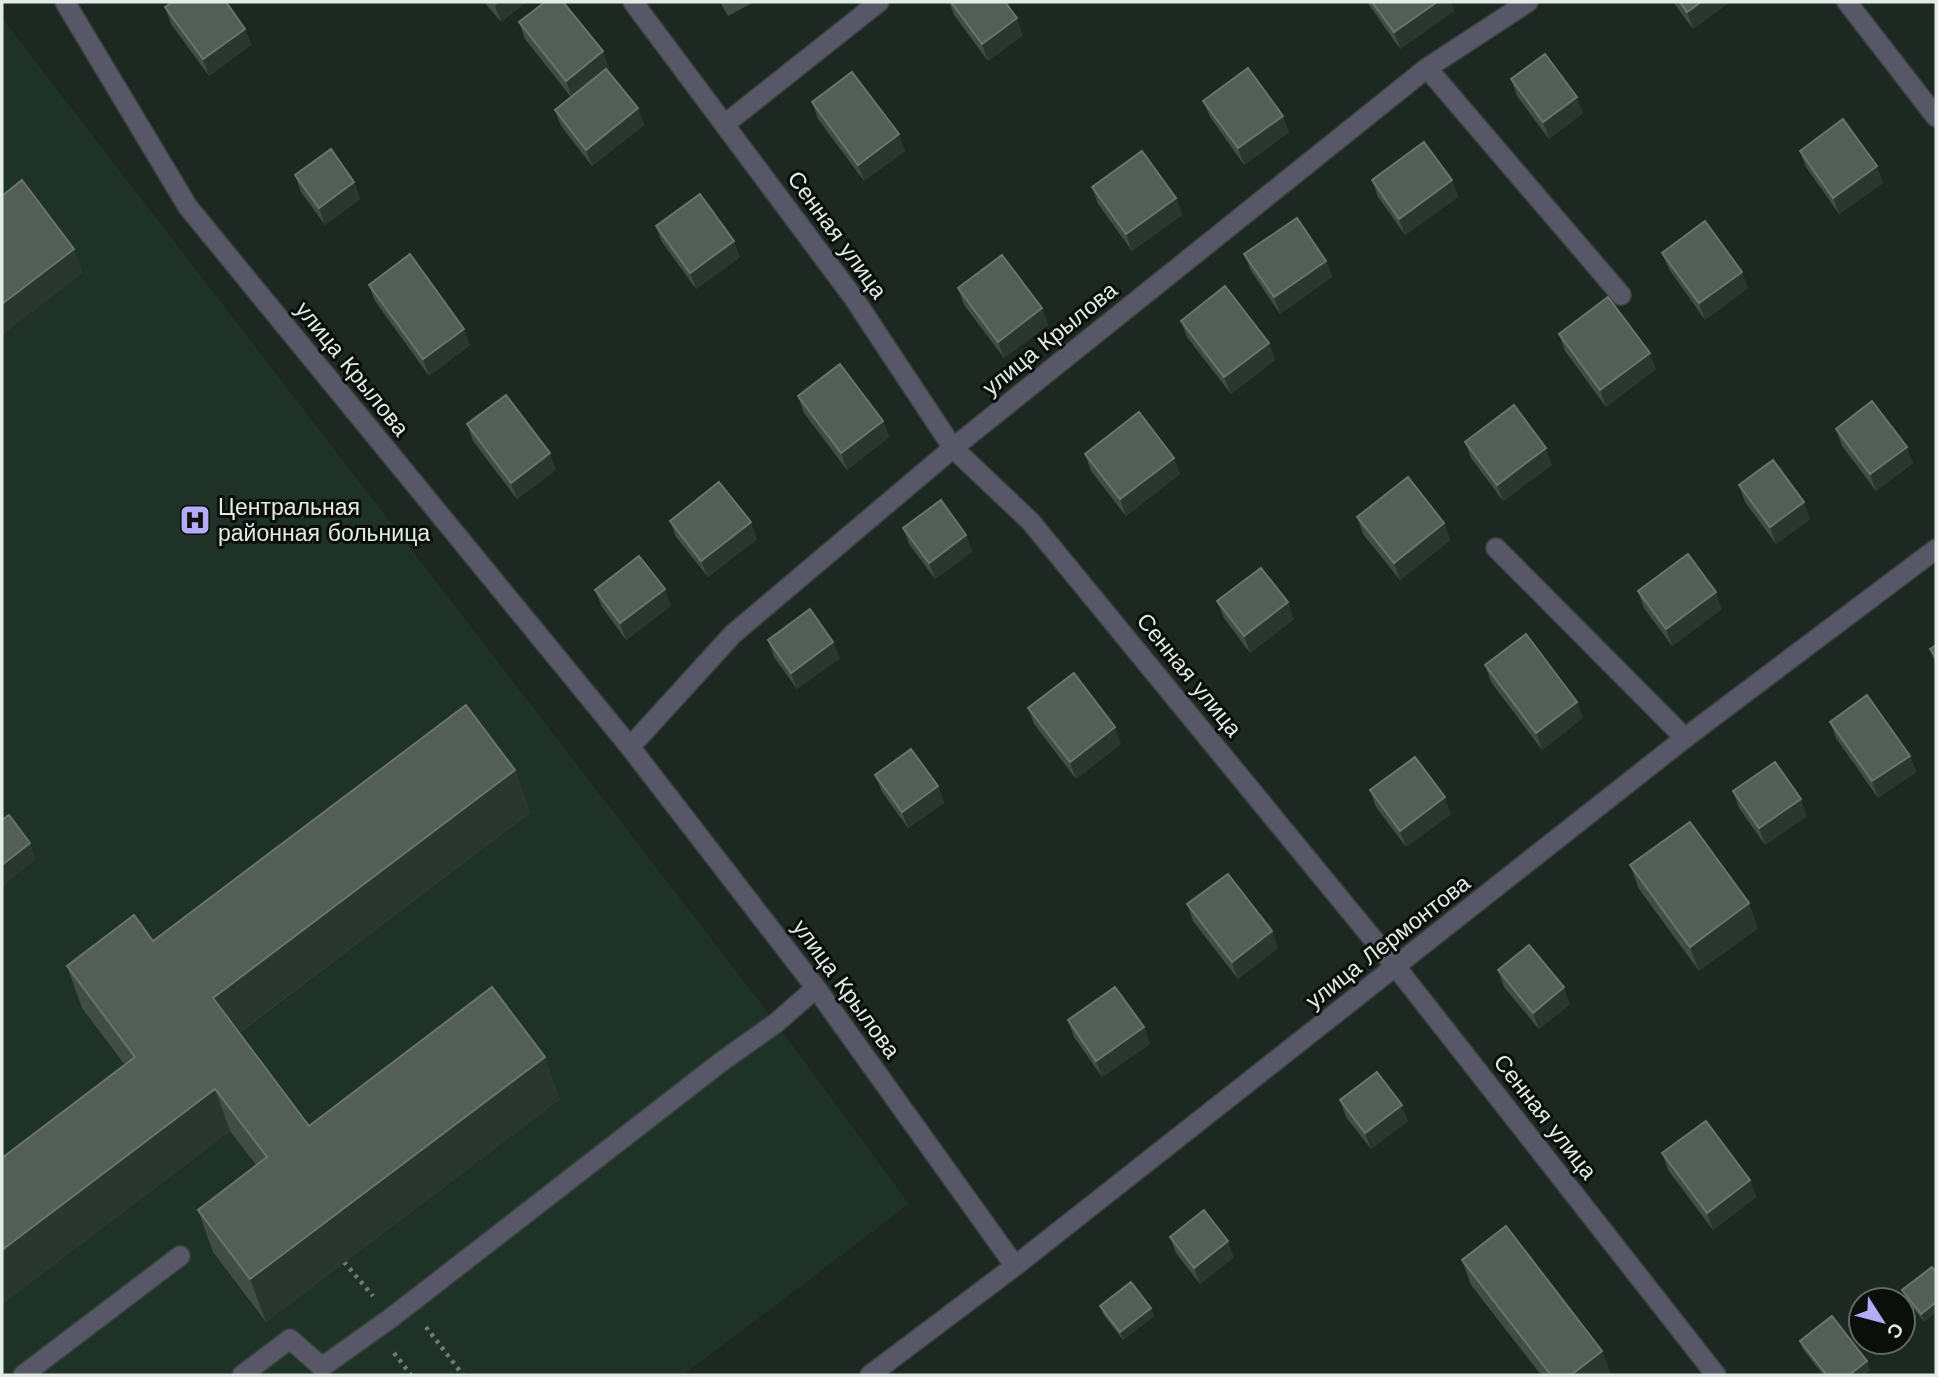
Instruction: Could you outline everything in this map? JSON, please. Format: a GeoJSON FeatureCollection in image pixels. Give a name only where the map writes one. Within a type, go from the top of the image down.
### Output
{"type":"FeatureCollection","features":[{"type":"Feature","properties":{"kind":"street","name":"улица Крылова"},"geometry":{"type":"LineString","coordinates":[[65,2],[188,208],[630,747],[816,988],[1015,1266]]}},
{"type":"Feature","properties":{"kind":"street","name":"Сенная улица"},"geometry":{"type":"LineString","coordinates":[[633,2],[853,297],[953,448],[1031,522],[1396,967],[1716,1375]]}},
{"type":"Feature","properties":{"kind":"street"},"geometry":{"type":"LineString","coordinates":[[725,124],[879,2]]}},
{"type":"Feature","properties":{"kind":"street","name":"улица Крылова"},"geometry":{"type":"LineString","coordinates":[[630,747],[733,634],[953,448],[1427,68],[1528,2]]}},
{"type":"Feature","properties":{"kind":"street"},"geometry":{"type":"LineString","coordinates":[[1847,2],[1936,117]]}},
{"type":"Feature","properties":{"kind":"street"},"geometry":{"type":"LineString","coordinates":[[1427,68],[1621,295]]}},
{"type":"Feature","properties":{"kind":"street"},"geometry":{"type":"LineString","coordinates":[[1496,548],[1685,738]]}},
{"type":"Feature","properties":{"kind":"street","name":"улица Лермонтова"},"geometry":{"type":"LineString","coordinates":[[870,1375],[1015,1266],[1685,738],[1936,549]]}},
{"type":"Feature","properties":{"kind":"street"},"geometry":{"type":"LineString","coordinates":[[242,1375],[290,1339],[322,1367],[391,1318],[776,1023],[816,988]]}},
{"type":"Feature","properties":{"kind":"street"},"geometry":{"type":"LineString","coordinates":[[23,1375],[180,1256]]}},
{"type":"Feature","properties":{"kind":"shaded area","name":"Центральная районная больница"},"geometry":{"type":"Polygon","coordinates":[[[2,18],[776,1023],[909,1204],[683,1375],[2,1375],[2,18]]]}},
{"type":"Feature","properties":{"kind":"building"},"geometry":{"type":"Polygon","coordinates":[[[173,2],[226,2],[245,29],[203,59],[165,7],[173,2]]]}},
{"type":"Feature","properties":{"kind":"building"},"geometry":{"type":"Polygon","coordinates":[[[545,2],[563,2],[603,51],[566,81],[519,22],[545,2]]]}},
{"type":"Feature","properties":{"kind":"building"},"geometry":{"type":"Polygon","coordinates":[[[951,2],[1005,2],[1017,18],[982,44],[951,2]]]}},
{"type":"Feature","properties":{"kind":"building"},"geometry":{"type":"Polygon","coordinates":[[[1372,2],[1437,2],[1394,32],[1372,2]]]}},
{"type":"Feature","properties":{"kind":"building"},"geometry":{"type":"Polygon","coordinates":[[[1680,2],[1701,2],[1687,12],[1680,2]]]}},
{"type":"Feature","properties":{"kind":"building"},"geometry":{"type":"Polygon","coordinates":[[[1545,54],[1577,97],[1543,122],[1511,79],[1545,54]]]}},
{"type":"Feature","properties":{"kind":"building"},"geometry":{"type":"Polygon","coordinates":[[[1248,68],[1283,116],[1238,148],[1203,101],[1248,68]]]}},
{"type":"Feature","properties":{"kind":"building"},"geometry":{"type":"Polygon","coordinates":[[[606,69],[638,108],[586,150],[555,110],[606,69]]]}},
{"type":"Feature","properties":{"kind":"building"},"geometry":{"type":"Polygon","coordinates":[[[852,72],[899,134],[858,165],[812,102],[852,72]]]}},
{"type":"Feature","properties":{"kind":"building"},"geometry":{"type":"Polygon","coordinates":[[[1843,119],[1877,166],[1833,198],[1800,151],[1843,119]]]}},
{"type":"Feature","properties":{"kind":"building"},"geometry":{"type":"Polygon","coordinates":[[[1424,142],[1452,180],[1399,219],[1372,180],[1424,142]]]}},
{"type":"Feature","properties":{"kind":"building"},"geometry":{"type":"Polygon","coordinates":[[[331,149],[354,182],[319,208],[295,175],[331,149]]]}},
{"type":"Feature","properties":{"kind":"building"},"geometry":{"type":"Polygon","coordinates":[[[1142,151],[1176,198],[1126,234],[1092,187],[1142,151]]]}},
{"type":"Feature","properties":{"kind":"building"},"geometry":{"type":"Polygon","coordinates":[[[22,180],[74,249],[2,304],[2,196],[22,180]]]}},
{"type":"Feature","properties":{"kind":"building"},"geometry":{"type":"Polygon","coordinates":[[[700,194],[734,241],[690,273],[656,226],[700,194]]]}},
{"type":"Feature","properties":{"kind":"building"},"geometry":{"type":"Polygon","coordinates":[[[1297,218],[1326,261],[1274,297],[1244,254],[1297,218]]]}},
{"type":"Feature","properties":{"kind":"building"},"geometry":{"type":"Polygon","coordinates":[[[1705,221],[1742,272],[1699,303],[1662,253],[1705,221]]]}},
{"type":"Feature","properties":{"kind":"building"},"geometry":{"type":"Polygon","coordinates":[[[410,254],[464,329],[423,359],[369,285],[410,254]]]}},
{"type":"Feature","properties":{"kind":"building"},"geometry":{"type":"Polygon","coordinates":[[[1002,255],[1042,308],[998,342],[958,288],[1002,255]]]}},
{"type":"Feature","properties":{"kind":"building"},"geometry":{"type":"Polygon","coordinates":[[[1225,286],[1269,343],[1224,377],[1181,321],[1225,286]]]}},
{"type":"Feature","properties":{"kind":"building"},"geometry":{"type":"Polygon","coordinates":[[[1608,297],[1650,353],[1600,390],[1559,334],[1608,297]]]}},
{"type":"Feature","properties":{"kind":"building"},"geometry":{"type":"Polygon","coordinates":[[[840,364],[883,421],[841,453],[798,396],[840,364]]]}},
{"type":"Feature","properties":{"kind":"building"},"geometry":{"type":"Polygon","coordinates":[[[506,395],[550,453],[511,483],[467,424],[506,395]]]}},
{"type":"Feature","properties":{"kind":"building"},"geometry":{"type":"Polygon","coordinates":[[[1872,401],[1907,447],[1870,474],[1836,429],[1872,401]]]}},
{"type":"Feature","properties":{"kind":"building"},"geometry":{"type":"Polygon","coordinates":[[[1514,405],[1546,448],[1497,485],[1465,442],[1514,405]]]}},
{"type":"Feature","properties":{"kind":"building"},"geometry":{"type":"Polygon","coordinates":[[[1139,412],[1174,458],[1120,499],[1085,454],[1139,412]]]}},
{"type":"Feature","properties":{"kind":"building"},"geometry":{"type":"Polygon","coordinates":[[[1773,460],[1804,502],[1770,527],[1739,485],[1773,460]]]}},
{"type":"Feature","properties":{"kind":"building"},"geometry":{"type":"Polygon","coordinates":[[[1408,477],[1444,523],[1394,563],[1357,517],[1408,477]]]}},
{"type":"Feature","properties":{"kind":"building"},"geometry":{"type":"Polygon","coordinates":[[[719,482],[751,522],[701,561],[670,521],[719,482]]]}},
{"type":"Feature","properties":{"kind":"building"},"geometry":{"type":"Polygon","coordinates":[[[941,500],[966,535],[929,563],[903,528],[941,500]]]}},
{"type":"Feature","properties":{"kind":"building"},"geometry":{"type":"Polygon","coordinates":[[[1688,554],[1716,592],[1666,629],[1638,591],[1688,554]]]}},
{"type":"Feature","properties":{"kind":"building"},"geometry":{"type":"Polygon","coordinates":[[[639,556],[665,589],[620,623],[595,590],[639,556]]]}},
{"type":"Feature","properties":{"kind":"building"},"geometry":{"type":"Polygon","coordinates":[[[1261,568],[1288,602],[1244,636],[1217,601],[1261,568]]]}},
{"type":"Feature","properties":{"kind":"building"},"geometry":{"type":"Polygon","coordinates":[[[810,609],[833,642],[791,673],[768,640],[810,609]]]}},
{"type":"Feature","properties":{"kind":"building"},"geometry":{"type":"Polygon","coordinates":[[[1526,634],[1577,702],[1536,733],[1485,665],[1526,634]]]}},
{"type":"Feature","properties":{"kind":"building"},"geometry":{"type":"Polygon","coordinates":[[[1936,645],[1936,658],[1930,649],[1936,645]]]}},
{"type":"Feature","properties":{"kind":"building"},"geometry":{"type":"Polygon","coordinates":[[[1074,673],[1115,727],[1070,762],[1028,708],[1074,673]]]}},
{"type":"Feature","properties":{"kind":"building"},"geometry":{"type":"Polygon","coordinates":[[[1867,695],[1910,756],[1872,781],[1830,722],[1867,695]]]}},
{"type":"Feature","properties":{"kind":"building"},"geometry":{"type":"Polygon","coordinates":[[[466,705],[515,770],[213,998],[309,1126],[492,987],[545,1057],[250,1279],[198,1210],[267,1157],[215,1089],[2,1250],[2,1158],[135,1057],[67,966],[134,915],[153,941],[466,705]]]}},
{"type":"Feature","properties":{"kind":"building"},"geometry":{"type":"Polygon","coordinates":[[[911,749],[938,786],[902,812],[875,775],[911,749]]]}},
{"type":"Feature","properties":{"kind":"building"},"geometry":{"type":"Polygon","coordinates":[[[1415,757],[1445,797],[1400,831],[1370,790],[1415,757]]]}},
{"type":"Feature","properties":{"kind":"building"},"geometry":{"type":"Polygon","coordinates":[[[1775,762],[1801,799],[1759,828],[1733,791],[1775,762]]]}},
{"type":"Feature","properties":{"kind":"building"},"geometry":{"type":"Polygon","coordinates":[[[9,815],[30,843],[2,865],[2,820],[9,815]]]}},
{"type":"Feature","properties":{"kind":"building"},"geometry":{"type":"Polygon","coordinates":[[[1690,822],[1749,903],[1690,947],[1630,865],[1690,822]]]}},
{"type":"Feature","properties":{"kind":"building"},"geometry":{"type":"Polygon","coordinates":[[[1228,874],[1272,931],[1232,962],[1187,904],[1228,874]]]}},
{"type":"Feature","properties":{"kind":"building"},"geometry":{"type":"Polygon","coordinates":[[[1529,945],[1564,987],[1533,1013],[1498,970],[1529,945]]]}},
{"type":"Feature","properties":{"kind":"building"},"geometry":{"type":"Polygon","coordinates":[[[1115,987],[1144,1027],[1096,1061],[1068,1020],[1115,987]]]}},
{"type":"Feature","properties":{"kind":"building"},"geometry":{"type":"Polygon","coordinates":[[[1377,1072],[1402,1105],[1365,1133],[1340,1100],[1377,1072]]]}},
{"type":"Feature","properties":{"kind":"building"},"geometry":{"type":"Polygon","coordinates":[[[1706,1121],[1750,1180],[1707,1213],[1662,1153],[1706,1121]]]}},
{"type":"Feature","properties":{"kind":"building"},"geometry":{"type":"Polygon","coordinates":[[[1204,1210],[1228,1241],[1194,1268],[1170,1237],[1204,1210]]]}},
{"type":"Feature","properties":{"kind":"building"},"geometry":{"type":"Polygon","coordinates":[[[1506,1226],[1602,1351],[1571,1375],[1551,1375],[1462,1260],[1506,1226]]]}},
{"type":"Feature","properties":{"kind":"building"},"geometry":{"type":"Polygon","coordinates":[[[1932,1267],[1936,1272],[1936,1302],[1921,1314],[1917,1309],[1917,1286],[1907,1286],[1932,1267]]]}},
{"type":"Feature","properties":{"kind":"building"},"geometry":{"type":"Polygon","coordinates":[[[1131,1282],[1151,1308],[1120,1332],[1100,1306],[1131,1282]]]}},
{"type":"Feature","properties":{"kind":"building"},"geometry":{"type":"Polygon","coordinates":[[[1832,1316],[1847,1335],[1847,1356],[1863,1356],[1867,1361],[1849,1375],[1827,1375],[1800,1341],[1832,1316]]]}},
{"type":"Feature","properties":{"kind":"place","name":"Центральная районная больница"},"geometry":{"type":"Point","coordinates":[195,520]}}]}
